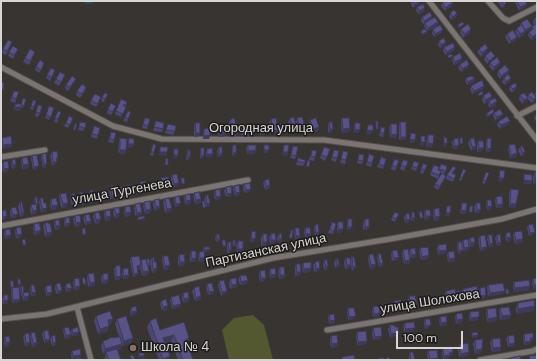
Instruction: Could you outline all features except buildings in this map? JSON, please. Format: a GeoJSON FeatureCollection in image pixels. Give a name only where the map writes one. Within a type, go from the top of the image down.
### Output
{"type":"FeatureCollection","features":[{"type":"Feature","properties":{"kind":"street"},"geometry":{"type":"LineString","coordinates":[[429,1],[537,140]]}},
{"type":"Feature","properties":{"kind":"street"},"geometry":{"type":"LineString","coordinates":[[488,1],[503,18],[509,21],[537,7]]}},
{"type":"Feature","properties":{"kind":"street","name":"Огородная улица"},"geometry":{"type":"LineString","coordinates":[[1,66],[113,126],[162,139],[324,140],[537,168]]}},
{"type":"Feature","properties":{"kind":"street"},"geometry":{"type":"LineString","coordinates":[[517,116],[537,106]]}},
{"type":"Feature","properties":{"kind":"street"},"geometry":{"type":"LineString","coordinates":[[1,157],[46,150]]}},
{"type":"Feature","properties":{"kind":"street","name":"улица Тургенева"},"geometry":{"type":"LineString","coordinates":[[1,226],[248,180]]}},
{"type":"Feature","properties":{"kind":"street","name":"Партизанская улица"},"geometry":{"type":"LineString","coordinates":[[1,319],[47,314],[273,258],[502,219],[537,210]]}},
{"type":"Feature","properties":{"kind":"street","name":"улица Шолохова"},"geometry":{"type":"LineString","coordinates":[[326,330],[537,295]]}},
{"type":"Feature","properties":{"kind":"street"},"geometry":{"type":"LineString","coordinates":[[77,306],[91,360]]}},
{"type":"Feature","properties":{"kind":"street"},"geometry":{"type":"LineString","coordinates":[[480,360],[533,351],[537,349]]}},
{"type":"Feature","properties":{"kind":"green space"},"geometry":{"type":"Polygon","coordinates":[[[253,315],[264,325],[273,360],[229,360],[222,330],[234,318],[253,315]]]}},
{"type":"Feature","properties":{"kind":"waterway"},"geometry":{"type":"LineString","coordinates":[[82,1],[88,3],[95,1]]}},
{"type":"Feature","properties":{"kind":"place","name":"Школа № 4"},"geometry":{"type":"Point","coordinates":[133,348]}}]}
